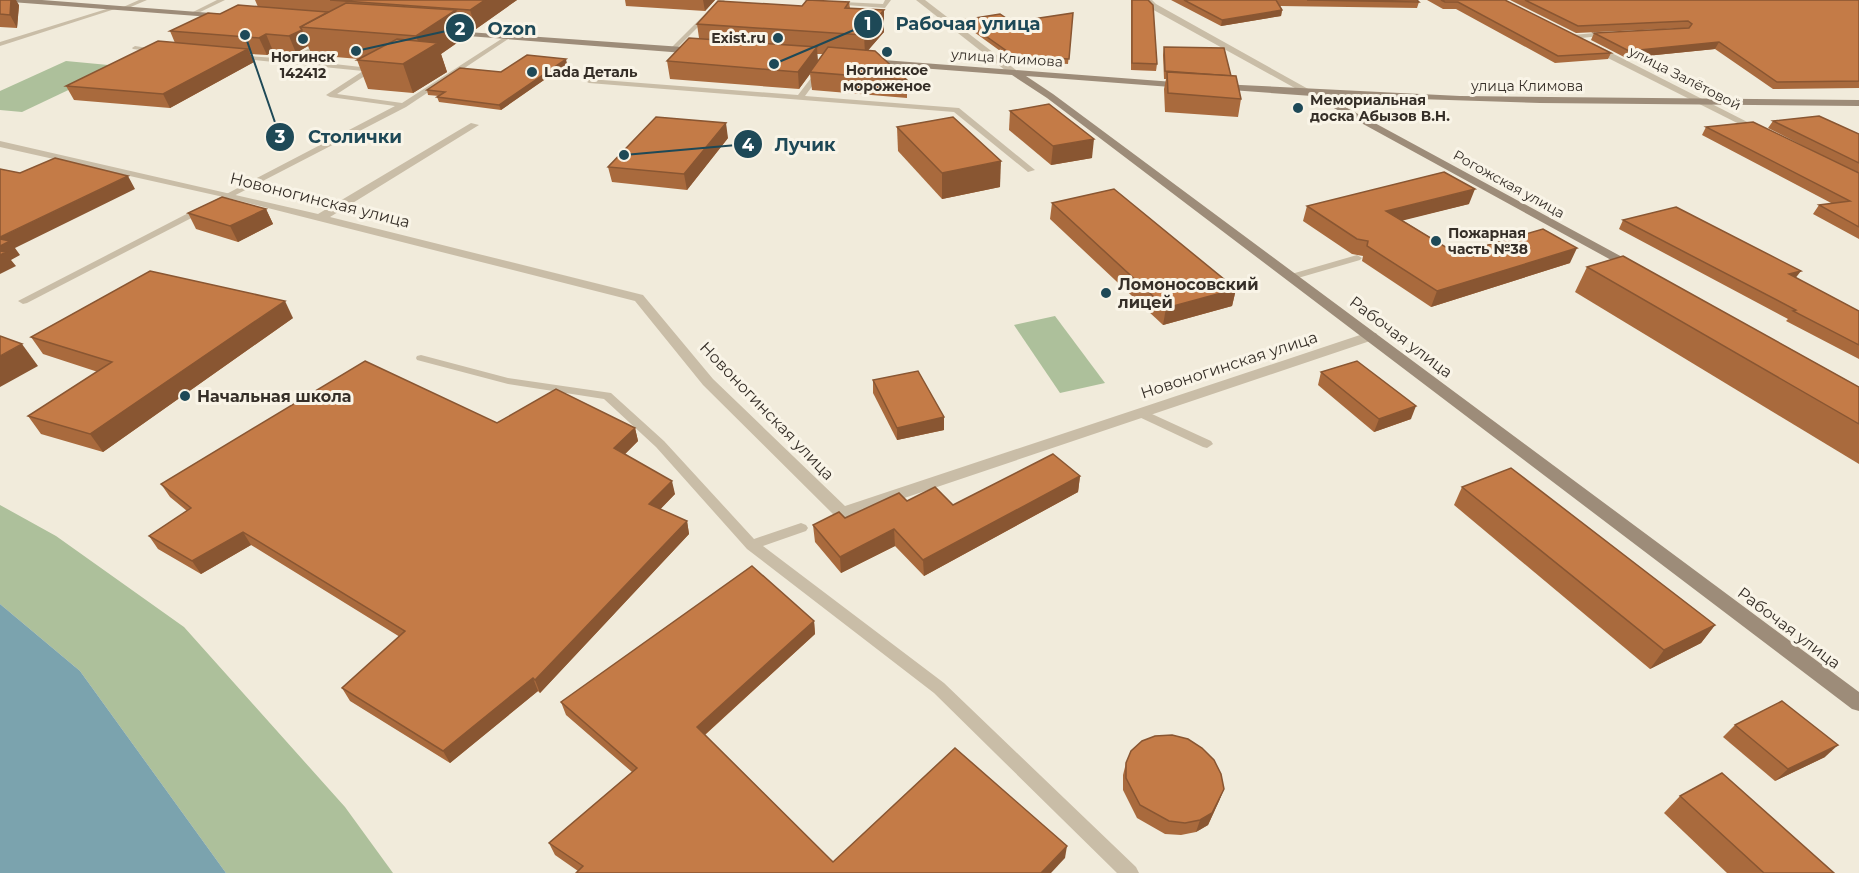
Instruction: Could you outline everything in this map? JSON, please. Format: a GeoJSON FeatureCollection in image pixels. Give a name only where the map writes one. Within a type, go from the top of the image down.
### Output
{"type":"FeatureCollection","features":[{"type":"Feature","properties":{"kind":"main road"},"geometry":{"type":"LineString","coordinates":[[11,0],[238,17]]}},
{"type":"Feature","properties":{"kind":"main road"},"geometry":{"type":"LineString","coordinates":[[437,32],[711,51]]}},
{"type":"Feature","properties":{"kind":"main road","name":"улица Климова"},"geometry":{"type":"LineString","coordinates":[[861,61],[1198,86]]}},
{"type":"Feature","properties":{"kind":"main road","name":"Рабочая улица"},"geometry":{"type":"LineString","coordinates":[[1012,72],[1050,96],[1859,703]]}},
{"type":"Feature","properties":{"kind":"main road","name":"улица Климова"},"geometry":{"type":"LineString","coordinates":[[1210,87],[1441,99],[1859,103]]}},
{"type":"Feature","properties":{"kind":"main road","name":"Рогожская улица"},"geometry":{"type":"LineString","coordinates":[[1314,94],[1640,272]]}},
{"type":"Feature","properties":{"kind":"street","name":"Рабочая улица"},"geometry":{"type":"LineString","coordinates":[[920,0],[1012,72]]}},
{"type":"Feature","properties":{"kind":"street","name":"Рогожская улица"},"geometry":{"type":"LineString","coordinates":[[1148,0],[1153,6],[1314,94]]}},
{"type":"Feature","properties":{"kind":"street","name":"улица Залётовой"},"geometry":{"type":"LineString","coordinates":[[1562,32],[1775,138]]}},
{"type":"Feature","properties":{"kind":"street"},"geometry":{"type":"LineString","coordinates":[[320,218],[474,125]]}},
{"type":"Feature","properties":{"kind":"street","name":"Новоногинская улица"},"geometry":{"type":"LineString","coordinates":[[0,144],[228,195],[639,298],[708,382],[842,513],[1371,336]]}},
{"type":"Feature","properties":{"kind":"lane"},"geometry":{"type":"LineString","coordinates":[[0,44],[144,0]]}},
{"type":"Feature","properties":{"kind":"lane"},"geometry":{"type":"LineString","coordinates":[[192,14],[222,0]]}},
{"type":"Feature","properties":{"kind":"lane"},"geometry":{"type":"LineString","coordinates":[[673,49],[722,0]]}},
{"type":"Feature","properties":{"kind":"lane"},"geometry":{"type":"LineString","coordinates":[[807,0],[885,6],[888,0]]}},
{"type":"Feature","properties":{"kind":"lane"},"geometry":{"type":"LineString","coordinates":[[711,11],[722,12]]}},
{"type":"Feature","properties":{"kind":"lane"},"geometry":{"type":"LineString","coordinates":[[1572,37],[1614,34]]}},
{"type":"Feature","properties":{"kind":"lane"},"geometry":{"type":"LineString","coordinates":[[24,301],[403,105],[508,37]]}},
{"type":"Feature","properties":{"kind":"lane"},"geometry":{"type":"LineString","coordinates":[[291,61],[331,38]]}},
{"type":"Feature","properties":{"kind":"lane"},"geometry":{"type":"LineString","coordinates":[[135,48],[168,51]]}},
{"type":"Feature","properties":{"kind":"lane"},"geometry":{"type":"LineString","coordinates":[[224,55],[370,70],[330,95],[403,105]]}},
{"type":"Feature","properties":{"kind":"lane"},"geometry":{"type":"LineString","coordinates":[[800,98],[825,63]]}},
{"type":"Feature","properties":{"kind":"lane"},"geometry":{"type":"LineString","coordinates":[[589,81],[956,110],[1030,170]]}},
{"type":"Feature","properties":{"kind":"lane"},"geometry":{"type":"LineString","coordinates":[[1291,277],[1358,258]]}},
{"type":"Feature","properties":{"kind":"lane"},"geometry":{"type":"LineString","coordinates":[[421,358],[508,381],[607,396],[660,444],[752,545],[939,688],[1130,873]]}},
{"type":"Feature","properties":{"kind":"lane"},"geometry":{"type":"LineString","coordinates":[[1141,413],[1207,444]]}},
{"type":"Feature","properties":{"kind":"lane"},"geometry":{"type":"LineString","coordinates":[[752,545],[801,528]]}},
{"type":"Feature","properties":{"kind":"green space"},"geometry":{"type":"Polygon","coordinates":[[[66,61],[119,66],[22,112],[0,110],[0,91],[66,61]]]}},
{"type":"Feature","properties":{"kind":"green space"},"geometry":{"type":"Polygon","coordinates":[[[1055,316],[1105,383],[1060,393],[1014,325],[1055,316]]]}},
{"type":"Feature","properties":{"kind":"green space"},"geometry":{"type":"Polygon","coordinates":[[[0,505],[56,536],[184,627],[345,807],[393,873],[226,873],[80,671],[0,604],[0,505]]]}},
{"type":"Feature","properties":{"kind":"water"},"geometry":{"type":"Polygon","coordinates":[[[0,604],[80,671],[226,873],[0,873],[0,604]]]}},
{"type":"Feature","properties":{"kind":"building"},"geometry":{"type":"Polygon","coordinates":[[[0,0],[11,0],[10,15],[0,14],[0,0]]]}},
{"type":"Feature","properties":{"kind":"building"},"geometry":{"type":"Polygon","coordinates":[[[330,0],[485,0],[470,10],[330,0]]]}},
{"type":"Feature","properties":{"kind":"building"},"geometry":{"type":"Polygon","coordinates":[[[807,0],[849,2],[845,8],[884,10],[862,34],[864,35],[697,24],[718,1],[802,6],[807,0]]]}},
{"type":"Feature","properties":{"kind":"building"},"geometry":{"type":"Polygon","coordinates":[[[1132,0],[1148,0],[1153,5],[1157,64],[1132,63],[1132,0]]]}},
{"type":"Feature","properties":{"kind":"building"},"geometry":{"type":"Polygon","coordinates":[[[1184,0],[1276,0],[1282,10],[1222,20],[1184,0]]]}},
{"type":"Feature","properties":{"kind":"building"},"geometry":{"type":"Polygon","coordinates":[[[1307,0],[1417,0],[1419,2],[1307,0]]]}},
{"type":"Feature","properties":{"kind":"building"},"geometry":{"type":"Polygon","coordinates":[[[1441,0],[1505,0],[1611,53],[1558,56],[1458,2],[1441,0]]]}},
{"type":"Feature","properties":{"kind":"building"},"geometry":{"type":"Polygon","coordinates":[[[1525,0],[1859,0],[1859,81],[1777,82],[1719,42],[1629,51],[1594,33],[1689,28],[1692,24],[1688,21],[1578,26],[1525,0]]]}},
{"type":"Feature","properties":{"kind":"building"},"geometry":{"type":"Polygon","coordinates":[[[346,3],[456,10],[416,36],[300,27],[346,3]]]}},
{"type":"Feature","properties":{"kind":"building"},"geometry":{"type":"Polygon","coordinates":[[[238,5],[328,12],[300,27],[302,30],[289,36],[266,34],[259,38],[170,31],[208,13],[220,14],[238,5]]]}},
{"type":"Feature","properties":{"kind":"building"},"geometry":{"type":"Polygon","coordinates":[[[1073,13],[1069,59],[1014,56],[963,20],[1000,14],[1012,22],[1073,13]]]}},
{"type":"Feature","properties":{"kind":"building"},"geometry":{"type":"Polygon","coordinates":[[[689,38],[817,47],[798,72],[667,61],[689,38]]]}},
{"type":"Feature","properties":{"kind":"building"},"geometry":{"type":"Polygon","coordinates":[[[397,39],[438,43],[403,64],[357,60],[397,39]]]}},
{"type":"Feature","properties":{"kind":"building"},"geometry":{"type":"Polygon","coordinates":[[[158,41],[248,49],[163,94],[66,86],[158,41]]]}},
{"type":"Feature","properties":{"kind":"building"},"geometry":{"type":"Polygon","coordinates":[[[828,47],[875,51],[907,80],[810,72],[828,47]]]}},
{"type":"Feature","properties":{"kind":"building"},"geometry":{"type":"Polygon","coordinates":[[[1164,47],[1224,48],[1231,76],[1165,71],[1164,47]]]}},
{"type":"Feature","properties":{"kind":"building"},"geometry":{"type":"Polygon","coordinates":[[[527,55],[566,59],[499,105],[437,97],[445,92],[427,90],[460,68],[501,72],[527,55]]]}},
{"type":"Feature","properties":{"kind":"building"},"geometry":{"type":"Polygon","coordinates":[[[1167,72],[1236,76],[1241,99],[1168,93],[1167,72]]]}},
{"type":"Feature","properties":{"kind":"building"},"geometry":{"type":"Polygon","coordinates":[[[1049,104],[1094,139],[1053,146],[1010,111],[1049,104]]]}},
{"type":"Feature","properties":{"kind":"building"},"geometry":{"type":"Polygon","coordinates":[[[1819,116],[1859,134],[1859,163],[1773,121],[1819,116]]]}},
{"type":"Feature","properties":{"kind":"building"},"geometry":{"type":"Polygon","coordinates":[[[656,117],[726,123],[684,174],[608,167],[656,117]]]}},
{"type":"Feature","properties":{"kind":"building"},"geometry":{"type":"Polygon","coordinates":[[[953,117],[1001,161],[942,173],[897,127],[953,117]]]}},
{"type":"Feature","properties":{"kind":"building"},"geometry":{"type":"Polygon","coordinates":[[[1753,122],[1859,173],[1859,227],[1819,205],[1850,201],[1706,127],[1753,122]]]}},
{"type":"Feature","properties":{"kind":"building"},"geometry":{"type":"Polygon","coordinates":[[[55,158],[128,176],[0,237],[0,169],[20,173],[55,158]]]}},
{"type":"Feature","properties":{"kind":"building"},"geometry":{"type":"Polygon","coordinates":[[[1444,172],[1475,189],[1386,211],[1457,254],[1543,229],[1577,248],[1437,291],[1367,246],[1368,241],[1357,239],[1307,206],[1444,172]]]}},
{"type":"Feature","properties":{"kind":"building"},"geometry":{"type":"Polygon","coordinates":[[[1114,189],[1236,289],[1166,308],[1052,203],[1114,189]]]}},
{"type":"Feature","properties":{"kind":"building"},"geometry":{"type":"Polygon","coordinates":[[[222,197],[266,209],[230,226],[188,213],[222,197]]]}},
{"type":"Feature","properties":{"kind":"building"},"geometry":{"type":"Polygon","coordinates":[[[1676,207],[1801,271],[1789,274],[1859,311],[1859,345],[1623,220],[1676,207]]]}},
{"type":"Feature","properties":{"kind":"building"},"geometry":{"type":"Polygon","coordinates":[[[0,239],[10,241],[0,246],[0,239]]]}},
{"type":"Feature","properties":{"kind":"building"},"geometry":{"type":"Polygon","coordinates":[[[1623,256],[1859,387],[1859,424],[1587,267],[1623,256]]]}},
{"type":"Feature","properties":{"kind":"building"},"geometry":{"type":"Polygon","coordinates":[[[150,271],[285,301],[90,434],[28,416],[112,362],[31,337],[150,271]]]}},
{"type":"Feature","properties":{"kind":"building"},"geometry":{"type":"Polygon","coordinates":[[[0,336],[22,344],[0,356],[0,336]]]}},
{"type":"Feature","properties":{"kind":"building"},"geometry":{"type":"Polygon","coordinates":[[[365,361],[497,423],[556,389],[635,428],[614,448],[672,481],[649,504],[687,521],[535,680],[533,678],[443,751],[342,688],[405,631],[243,532],[192,561],[149,536],[191,508],[161,484],[365,361]]]}},
{"type":"Feature","properties":{"kind":"building"},"geometry":{"type":"Polygon","coordinates":[[[1357,361],[1416,406],[1379,419],[1321,372],[1357,361]]]}},
{"type":"Feature","properties":{"kind":"building"},"geometry":{"type":"Polygon","coordinates":[[[918,371],[944,417],[897,428],[873,380],[918,371]]]}},
{"type":"Feature","properties":{"kind":"building"},"geometry":{"type":"Polygon","coordinates":[[[1053,454],[1080,476],[923,560],[894,529],[840,557],[813,525],[839,512],[845,518],[899,493],[907,501],[935,487],[953,505],[1053,454]]]}},
{"type":"Feature","properties":{"kind":"building"},"geometry":{"type":"Polygon","coordinates":[[[1511,468],[1715,625],[1664,650],[1462,487],[1511,468]]]}},
{"type":"Feature","properties":{"kind":"building"},"geometry":{"type":"Polygon","coordinates":[[[752,566],[814,621],[697,727],[833,862],[955,748],[1067,846],[1041,873],[576,873],[583,866],[549,843],[637,768],[561,702],[752,566]]]}},
{"type":"Feature","properties":{"kind":"building"},"geometry":{"type":"Polygon","coordinates":[[[1782,701],[1838,745],[1788,769],[1735,725],[1782,701]]]}},
{"type":"Feature","properties":{"kind":"building"},"geometry":{"type":"Polygon","coordinates":[[[1172,735],[1188,739],[1202,748],[1214,760],[1221,774],[1224,789],[1212,813],[1200,820],[1185,823],[1169,821],[1140,805],[1126,778],[1126,763],[1131,751],[1142,741],[1155,736],[1172,735]]]}},
{"type":"Feature","properties":{"kind":"building"},"geometry":{"type":"Polygon","coordinates":[[[1722,773],[1834,873],[1764,873],[1680,796],[1722,773]]]}},
{"type":"Feature","properties":{"kind":"place","name":"Столички"},"geometry":{"type":"Point","coordinates":[245,35]}},
{"type":"Feature","properties":{"kind":"place","name":"Exist.ru"},"geometry":{"type":"Point","coordinates":[778,38]}},
{"type":"Feature","properties":{"kind":"place","name":"Ногинск 142412"},"geometry":{"type":"Point","coordinates":[303,39]}},
{"type":"Feature","properties":{"kind":"place","name":"Ozon"},"geometry":{"type":"Point","coordinates":[356,51]}},
{"type":"Feature","properties":{"kind":"place","name":"Ногинское мороженое"},"geometry":{"type":"Point","coordinates":[887,52]}},
{"type":"Feature","properties":{"kind":"place","name":"Рабочая улица"},"geometry":{"type":"Point","coordinates":[774,64]}},
{"type":"Feature","properties":{"kind":"place","name":"Lada Деталь"},"geometry":{"type":"Point","coordinates":[532,72]}},
{"type":"Feature","properties":{"kind":"place","name":"Мемориальная доска Абызов В.Н."},"geometry":{"type":"Point","coordinates":[1298,108]}},
{"type":"Feature","properties":{"kind":"place","name":"Лучик"},"geometry":{"type":"Point","coordinates":[624,155]}},
{"type":"Feature","properties":{"kind":"place","name":"Пожарная часть №38"},"geometry":{"type":"Point","coordinates":[1436,241]}},
{"type":"Feature","properties":{"kind":"place","name":"Ломоносовский лицей"},"geometry":{"type":"Point","coordinates":[1106,293]}},
{"type":"Feature","properties":{"kind":"place","name":"Начальная школа"},"geometry":{"type":"Point","coordinates":[185,396]}}]}
